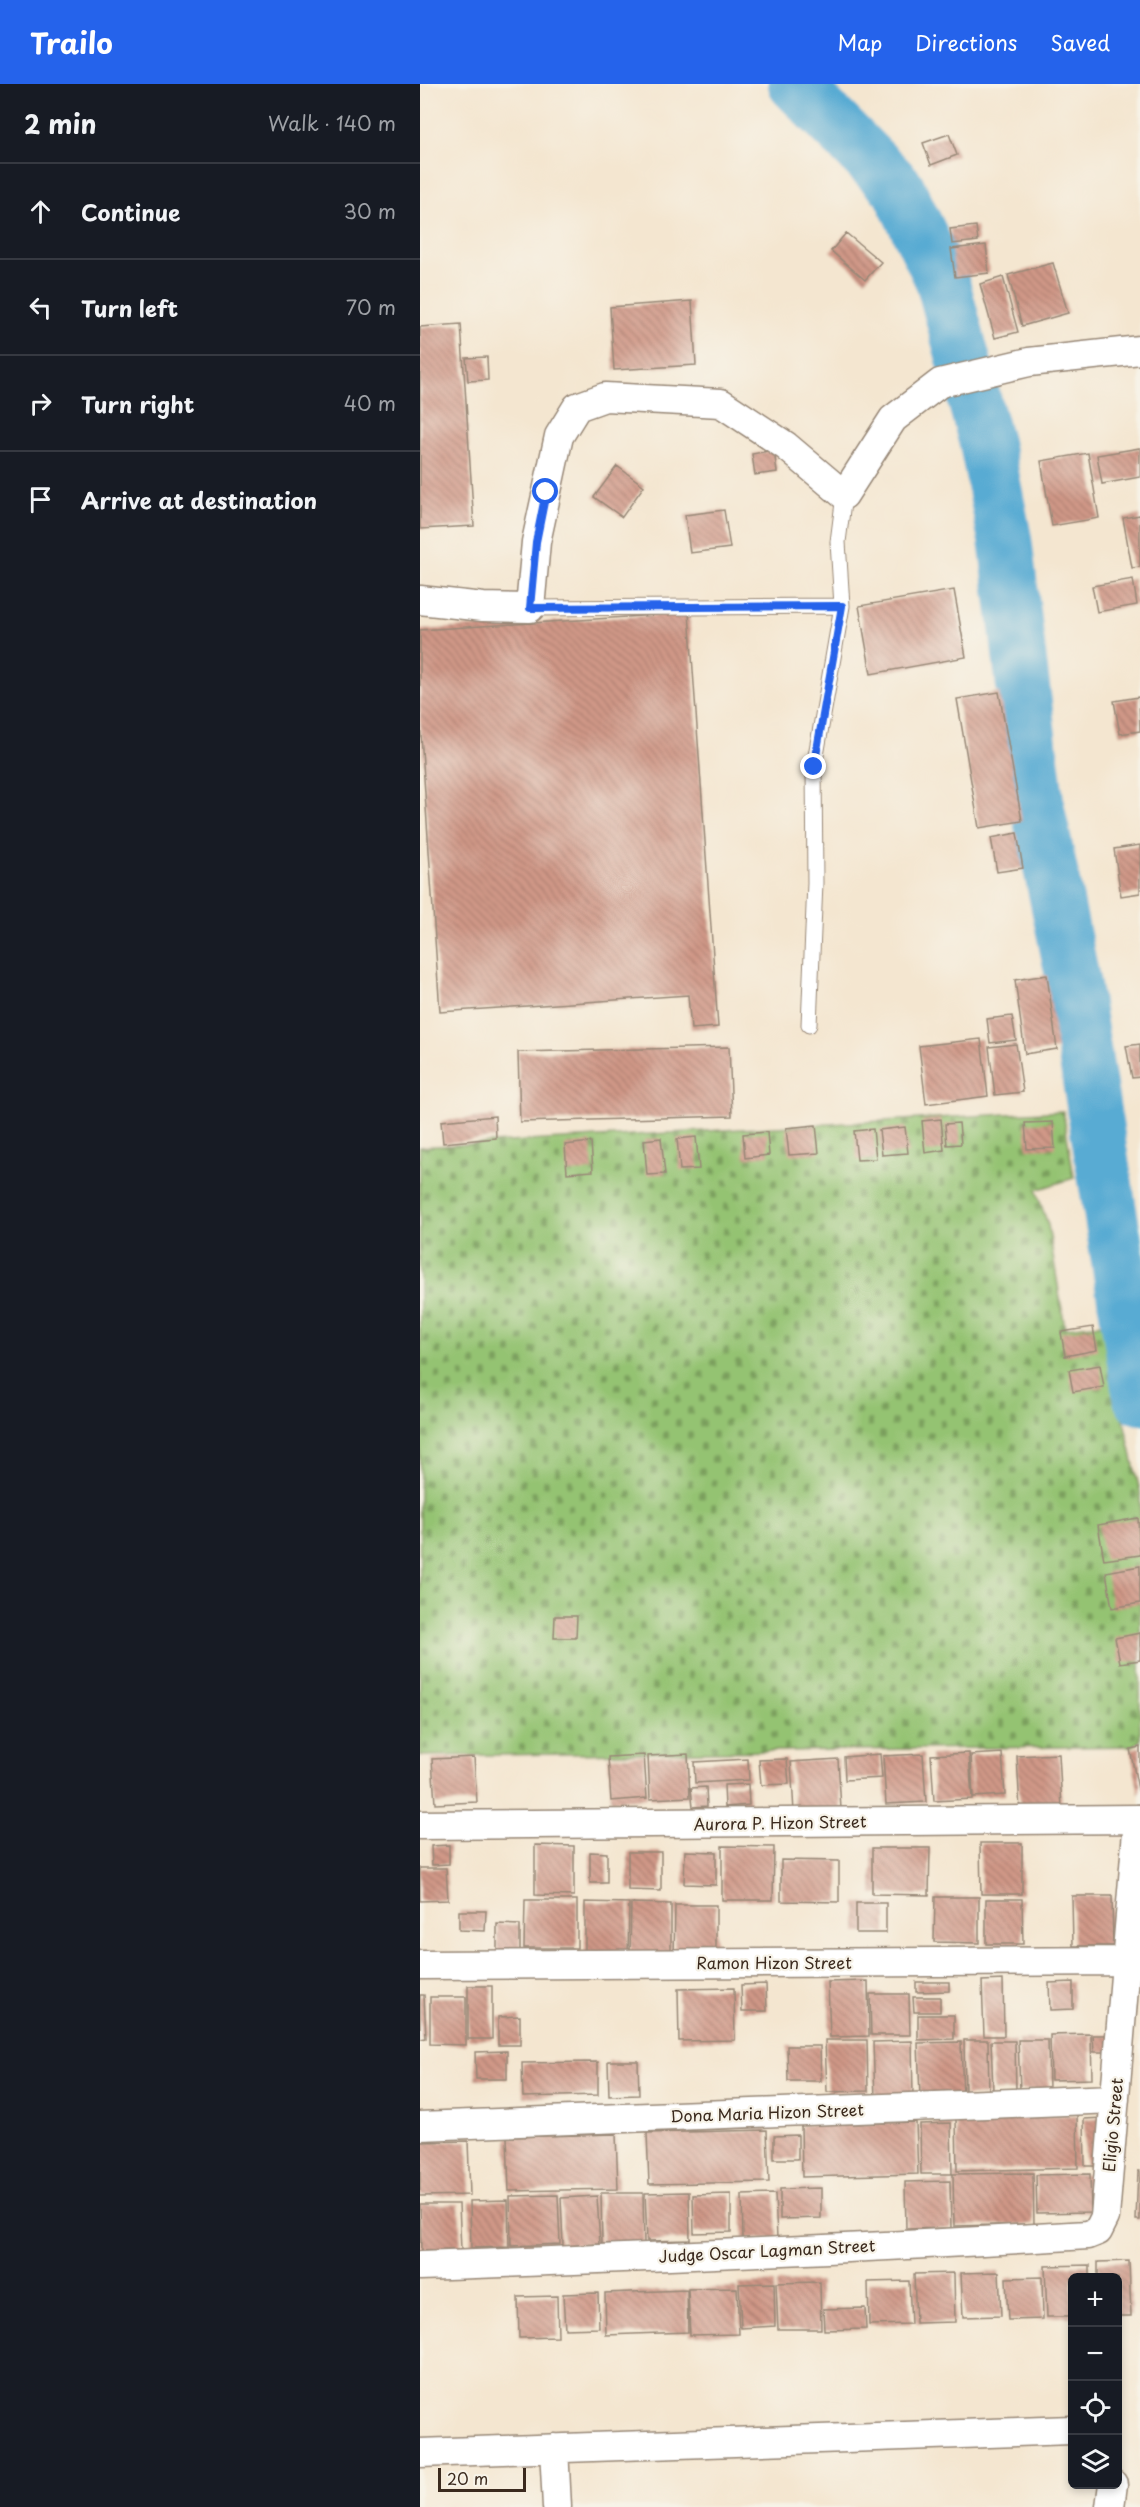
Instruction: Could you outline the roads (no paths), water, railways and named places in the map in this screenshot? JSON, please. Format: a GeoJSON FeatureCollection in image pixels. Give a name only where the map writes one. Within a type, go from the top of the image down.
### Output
{"type":"FeatureCollection","features":[{"type":"Feature","properties":{"kind":"street"},"geometry":{"type":"LineString","coordinates":[[420,600],[530,608],[536,542],[559,436],[577,407],[605,397],[721,403],[786,446],[844,495],[893,419],[940,382],[1029,362],[1140,350]]}},
{"type":"Feature","properties":{"kind":"street","name":"Aurora P. Hizon Street"},"geometry":{"type":"LineString","coordinates":[[420,1825],[1139,1819]]}},
{"type":"Feature","properties":{"kind":"street","name":"Eligio Street"},"geometry":{"type":"LineString","coordinates":[[1105,2217],[1139,1819]]}},
{"type":"Feature","properties":{"kind":"street","name":"Ramon Hizon Street"},"geometry":{"type":"LineString","coordinates":[[420,1965],[1128,1961]]}},
{"type":"Feature","properties":{"kind":"street","name":"Dona Maria Hizon Street"},"geometry":{"type":"LineString","coordinates":[[420,2126],[1115,2099]]}},
{"type":"Feature","properties":{"kind":"street","name":"Judge Oscar Lagman Street"},"geometry":{"type":"LineString","coordinates":[[420,2266],[644,2258],[1088,2235],[1098,2231],[1105,2217]]}},
{"type":"Feature","properties":{"kind":"street"},"geometry":{"type":"LineString","coordinates":[[420,2453],[1068,2430]]}},
{"type":"Feature","properties":{"kind":"street"},"geometry":{"type":"LineString","coordinates":[[554,2448],[556,2507]]}},
{"type":"Feature","properties":{"kind":"street"},"geometry":{"type":"LineString","coordinates":[[1110,2507],[1112,2489]]}},
{"type":"Feature","properties":{"kind":"lane"},"geometry":{"type":"LineString","coordinates":[[809,1025],[815,883],[814,767],[842,606],[838,542],[844,495]]}},
{"type":"Feature","properties":{"kind":"lane"},"geometry":{"type":"LineString","coordinates":[[530,608],[842,606]]}},
{"type":"Feature","properties":{"kind":"waterway"},"geometry":{"type":"LineString","coordinates":[[795,84],[898,188],[942,280],[986,443],[1005,539],[1038,809],[1073,980],[1140,1398]]}}]}
